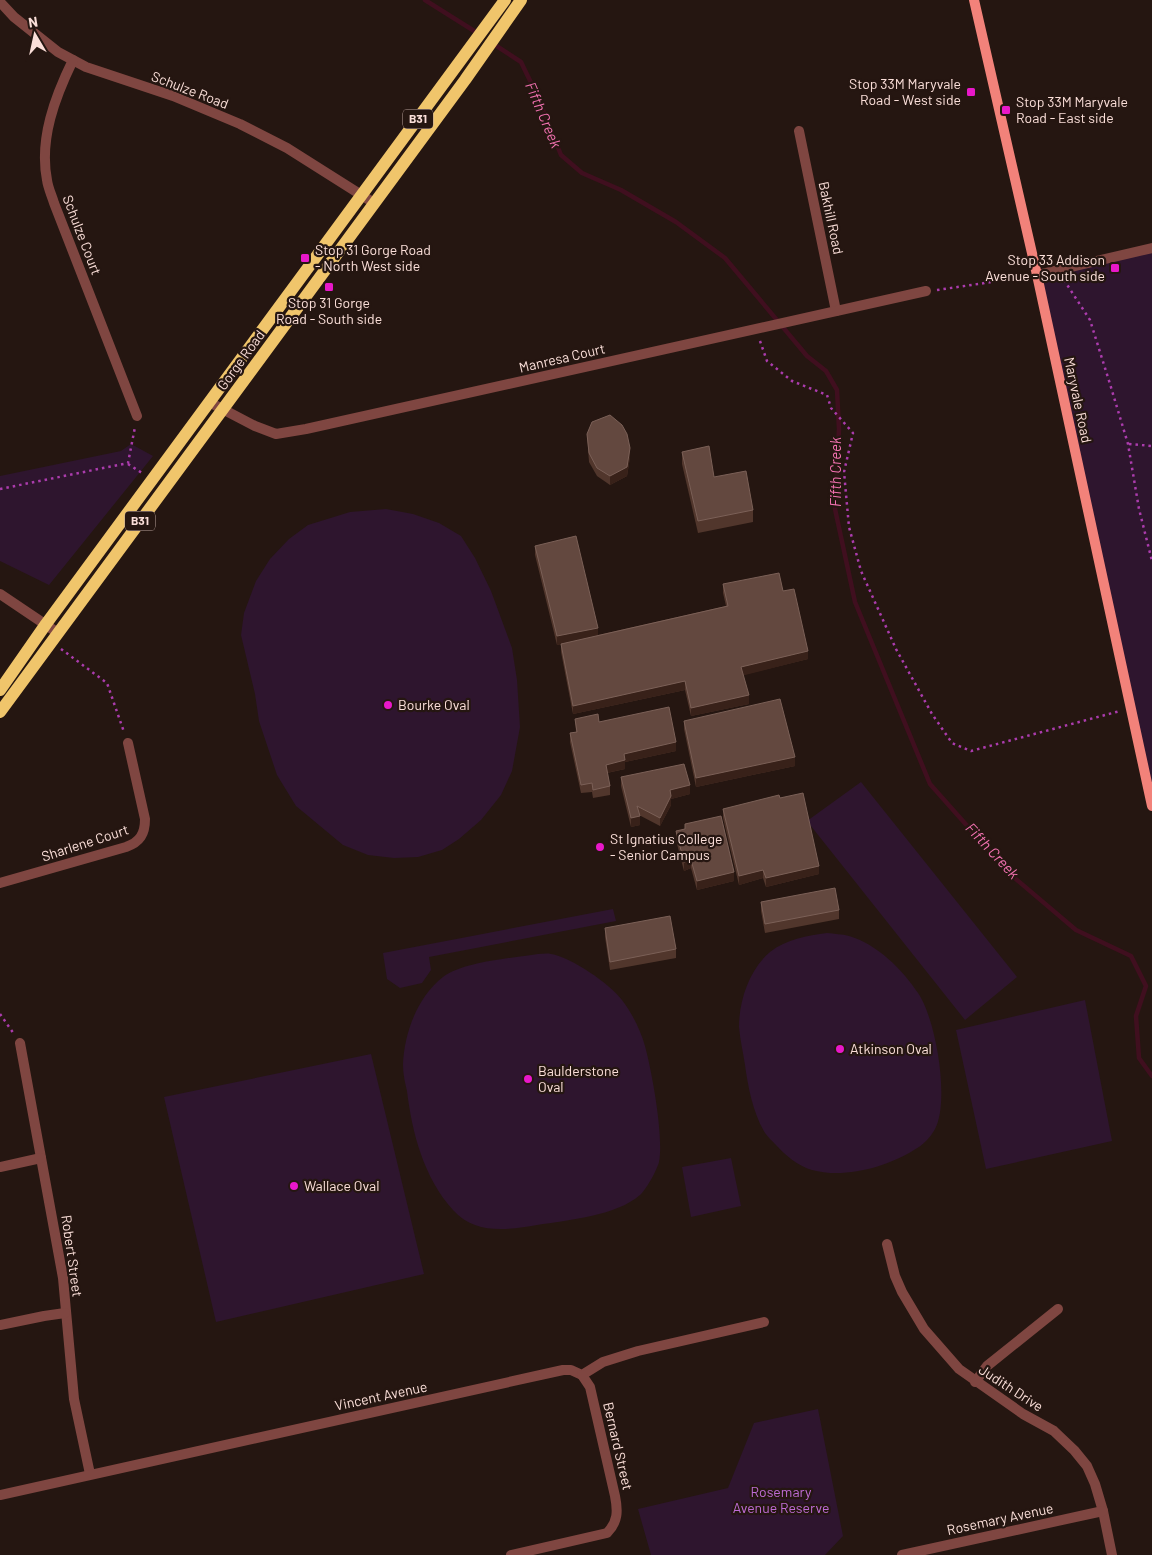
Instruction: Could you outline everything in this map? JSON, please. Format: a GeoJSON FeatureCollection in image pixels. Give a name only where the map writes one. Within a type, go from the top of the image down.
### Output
{"type":"FeatureCollection","features":[{"type":"Feature","properties":{"kind":"main road","name":"Gorge Road"},"geometry":{"type":"LineString","coordinates":[[0,690],[46,624],[505,0]]}},
{"type":"Feature","properties":{"kind":"main road","name":"Gorge Road"},"geometry":{"type":"LineString","coordinates":[[0,712],[223,410],[521,0]]}},
{"type":"Feature","properties":{"kind":"main road","name":"Maryvale Road"},"geometry":{"type":"LineString","coordinates":[[974,0],[1037,275],[1152,806]]}},
{"type":"Feature","properties":{"kind":"street","name":"Schulze Road"},"geometry":{"type":"LineString","coordinates":[[0,2],[36,36],[58,52],[86,67],[173,96],[240,124],[288,148],[374,203]]}},
{"type":"Feature","properties":{"kind":"street","name":"Schulze Court"},"geometry":{"type":"LineString","coordinates":[[73,60],[60,87],[50,122],[45,154],[47,180],[54,203],[137,416]]}},
{"type":"Feature","properties":{"kind":"street","name":"Bakhill Road"},"geometry":{"type":"LineString","coordinates":[[799,131],[836,311]]}},
{"type":"Feature","properties":{"kind":"street"},"geometry":{"type":"LineString","coordinates":[[1037,275],[1152,248]]}},
{"type":"Feature","properties":{"kind":"street","name":"Manresa Court"},"geometry":{"type":"LineString","coordinates":[[209,402],[255,426],[276,434],[306,429],[926,291]]}},
{"type":"Feature","properties":{"kind":"street"},"geometry":{"type":"LineString","coordinates":[[0,594],[46,624],[55,637]]}},
{"type":"Feature","properties":{"kind":"street","name":"Sharlene Court"},"geometry":{"type":"LineString","coordinates":[[0,883],[126,848],[135,844],[141,838],[145,819],[128,743]]}},
{"type":"Feature","properties":{"kind":"street","name":"Robert Street"},"geometry":{"type":"LineString","coordinates":[[20,1043],[63,1278],[74,1399],[90,1474]]}},
{"type":"Feature","properties":{"kind":"street"},"geometry":{"type":"LineString","coordinates":[[0,1167],[41,1158]]}},
{"type":"Feature","properties":{"kind":"street","name":"Judith Drive"},"geometry":{"type":"LineString","coordinates":[[887,1244],[895,1276],[902,1292],[924,1329],[959,1369],[1023,1414],[1054,1431],[1074,1450],[1087,1466],[1095,1484],[1103,1511],[1112,1555]]}},
{"type":"Feature","properties":{"kind":"street"},"geometry":{"type":"LineString","coordinates":[[976,1382],[987,1366],[1058,1309]]}},
{"type":"Feature","properties":{"kind":"street"},"geometry":{"type":"LineString","coordinates":[[0,1325],[66,1313]]}},
{"type":"Feature","properties":{"kind":"street"},"geometry":{"type":"LineString","coordinates":[[582,1375],[603,1362],[638,1350],[764,1322]]}},
{"type":"Feature","properties":{"kind":"street","name":"Vincent Avenue"},"geometry":{"type":"LineString","coordinates":[[0,1494],[563,1370],[571,1370],[582,1375]]}},
{"type":"Feature","properties":{"kind":"street","name":"Bernard Street"},"geometry":{"type":"LineString","coordinates":[[511,1555],[607,1533],[614,1526],[618,1511],[615,1496],[590,1387],[582,1375]]}},
{"type":"Feature","properties":{"kind":"street","name":"Rosemary Avenue"},"geometry":{"type":"LineString","coordinates":[[902,1555],[1103,1511]]}},
{"type":"Feature","properties":{"kind":"path"},"geometry":{"type":"LineString","coordinates":[[1058,270],[1090,320],[1128,444],[1139,509],[1152,562]]}},
{"type":"Feature","properties":{"kind":"path"},"geometry":{"type":"LineString","coordinates":[[926,291],[1037,275]]}},
{"type":"Feature","properties":{"kind":"path"},"geometry":{"type":"LineString","coordinates":[[757,328],[767,361],[792,381],[827,395],[831,408],[853,433],[844,472],[849,527],[861,571],[896,648],[932,714],[952,743],[971,751],[1131,708]]}},
{"type":"Feature","properties":{"kind":"path"},"geometry":{"type":"LineString","coordinates":[[128,463],[137,416]]}},
{"type":"Feature","properties":{"kind":"path"},"geometry":{"type":"LineString","coordinates":[[1128,444],[1152,446]]}},
{"type":"Feature","properties":{"kind":"path"},"geometry":{"type":"LineString","coordinates":[[0,488],[128,463],[143,474]]}},
{"type":"Feature","properties":{"kind":"path"},"geometry":{"type":"LineString","coordinates":[[55,637],[107,684],[128,743]]}},
{"type":"Feature","properties":{"kind":"path"},"geometry":{"type":"LineString","coordinates":[[0,1014],[20,1043]]}},
{"type":"Feature","properties":{"kind":"green space"},"geometry":{"type":"Polygon","coordinates":[[[1152,248],[1152,806],[1037,275],[1152,248]]]}},
{"type":"Feature","properties":{"kind":"green space"},"geometry":{"type":"Polygon","coordinates":[[[131,444],[153,456],[49,585],[0,561],[0,476],[121,451],[131,444]]]}},
{"type":"Feature","properties":{"kind":"green space","name":"Bourke Oval"},"geometry":{"type":"Polygon","coordinates":[[[386,509],[413,514],[439,523],[461,536],[475,558],[491,591],[512,648],[517,680],[520,727],[512,771],[501,795],[481,820],[459,839],[442,850],[418,857],[394,858],[368,855],[343,845],[296,806],[277,775],[259,721],[255,694],[241,635],[244,613],[256,581],[270,559],[289,539],[308,525],[350,512],[386,509]]]}},
{"type":"Feature","properties":{"kind":"green space"},"geometry":{"type":"Polygon","coordinates":[[[861,782],[1017,977],[965,1020],[807,821],[861,782]]]}},
{"type":"Feature","properties":{"kind":"green space"},"geometry":{"type":"Polygon","coordinates":[[[613,909],[616,921],[429,957],[431,970],[422,983],[400,988],[387,979],[383,953],[613,909]]]}},
{"type":"Feature","properties":{"kind":"green space","name":"Atkinson Oval"},"geometry":{"type":"Polygon","coordinates":[[[827,933],[849,936],[879,951],[912,984],[925,1005],[930,1021],[939,1060],[941,1081],[939,1116],[935,1129],[926,1141],[914,1150],[891,1162],[865,1170],[838,1173],[812,1170],[797,1163],[787,1156],[765,1133],[757,1117],[752,1100],[739,1027],[743,997],[751,977],[763,959],[776,948],[790,941],[827,933]]]}},
{"type":"Feature","properties":{"kind":"green space","name":"Baulderstone Oval"},"geometry":{"type":"Polygon","coordinates":[[[538,954],[559,956],[590,972],[609,986],[633,1016],[645,1046],[654,1088],[659,1121],[659,1162],[651,1180],[640,1195],[618,1208],[577,1219],[526,1227],[492,1229],[471,1224],[453,1210],[434,1184],[427,1169],[416,1139],[404,1078],[403,1065],[406,1041],[419,1005],[434,985],[443,977],[475,964],[538,954]]]}},
{"type":"Feature","properties":{"kind":"green space"},"geometry":{"type":"Polygon","coordinates":[[[1085,1000],[1112,1141],[986,1169],[956,1030],[1085,1000]]]}},
{"type":"Feature","properties":{"kind":"green space","name":"Wallace Oval"},"geometry":{"type":"Polygon","coordinates":[[[371,1054],[424,1274],[216,1322],[164,1097],[371,1054]]]}},
{"type":"Feature","properties":{"kind":"green space"},"geometry":{"type":"Polygon","coordinates":[[[731,1158],[741,1206],[691,1217],[682,1167],[731,1158]]]}},
{"type":"Feature","properties":{"kind":"green space","name":"Rosemary Avenue Reserve"},"geometry":{"type":"Polygon","coordinates":[[[818,1409],[843,1536],[825,1555],[651,1555],[638,1509],[728,1488],[754,1423],[818,1409]]]}},
{"type":"Feature","properties":{"kind":"building"},"geometry":{"type":"Polygon","coordinates":[[[610,415],[622,425],[627,434],[630,448],[627,467],[610,476],[597,468],[589,453],[587,434],[592,422],[610,415]]]}},
{"type":"Feature","properties":{"kind":"building"},"geometry":{"type":"Polygon","coordinates":[[[709,446],[714,477],[746,471],[753,510],[698,521],[682,452],[709,446]]]}},
{"type":"Feature","properties":{"kind":"building"},"geometry":{"type":"Polygon","coordinates":[[[576,536],[598,628],[557,636],[535,546],[576,536]]]}},
{"type":"Feature","properties":{"kind":"building"},"geometry":{"type":"Polygon","coordinates":[[[779,573],[783,591],[794,589],[808,651],[741,667],[749,695],[691,708],[685,681],[573,706],[561,644],[728,606],[723,584],[779,573]]]}},
{"type":"Feature","properties":{"kind":"building"},"geometry":{"type":"Polygon","coordinates":[[[780,699],[795,757],[696,778],[684,721],[780,699]]]}},
{"type":"Feature","properties":{"kind":"building"},"geometry":{"type":"Polygon","coordinates":[[[669,707],[676,742],[624,754],[625,760],[606,765],[610,786],[593,790],[592,783],[581,785],[570,733],[577,732],[575,719],[598,714],[599,722],[669,707]]]}},
{"type":"Feature","properties":{"kind":"building"},"geometry":{"type":"Polygon","coordinates":[[[684,764],[690,785],[670,790],[671,796],[660,818],[637,806],[640,816],[631,818],[621,777],[684,764]]]}},
{"type":"Feature","properties":{"kind":"building"},"geometry":{"type":"Polygon","coordinates":[[[803,793],[819,866],[766,878],[763,870],[739,876],[723,809],[779,795],[780,798],[803,793]]]}},
{"type":"Feature","properties":{"kind":"building"},"geometry":{"type":"Polygon","coordinates":[[[721,816],[734,872],[697,881],[691,860],[684,862],[676,831],[685,829],[685,824],[721,816]]]}},
{"type":"Feature","properties":{"kind":"building"},"geometry":{"type":"Polygon","coordinates":[[[835,888],[839,910],[765,924],[761,902],[835,888]]]}},
{"type":"Feature","properties":{"kind":"building"},"geometry":{"type":"Polygon","coordinates":[[[670,916],[676,949],[610,962],[605,928],[670,916]]]}},
{"type":"Feature","properties":{"kind":"waterway","name":"Fifth Creek"},"geometry":{"type":"LineString","coordinates":[[425,0],[479,34]]}},
{"type":"Feature","properties":{"kind":"waterway","name":"Fifth Creek"},"geometry":{"type":"LineString","coordinates":[[492,43],[521,62],[537,95],[561,155],[582,173],[621,190],[676,222],[725,258],[807,356],[826,371],[837,390],[839,429],[835,509],[855,602],[930,784],[1010,874],[1076,930],[1131,956],[1146,986],[1136,1016],[1139,1058],[1152,1076]]}},
{"type":"Feature","properties":{"kind":"place","name":"Stop 33M Maryvale Road - West side"},"geometry":{"type":"Point","coordinates":[971,92]}},
{"type":"Feature","properties":{"kind":"place","name":"Stop 33M Maryvale Road - East side"},"geometry":{"type":"Point","coordinates":[1006,110]}},
{"type":"Feature","properties":{"kind":"place","name":"Stop 31 Gorge Road - North West side"},"geometry":{"type":"Point","coordinates":[305,258]}},
{"type":"Feature","properties":{"kind":"place","name":"Stop 33 Addison Avenue - South side"},"geometry":{"type":"Point","coordinates":[1115,268]}},
{"type":"Feature","properties":{"kind":"place","name":"Stop 31 Gorge Road - South side"},"geometry":{"type":"Point","coordinates":[329,287]}},
{"type":"Feature","properties":{"kind":"place","name":"Bourke Oval"},"geometry":{"type":"Point","coordinates":[388,705]}},
{"type":"Feature","properties":{"kind":"place","name":"St Ignatius College - Senior Campus"},"geometry":{"type":"Point","coordinates":[600,847]}},
{"type":"Feature","properties":{"kind":"place","name":"Atkinson Oval"},"geometry":{"type":"Point","coordinates":[840,1049]}},
{"type":"Feature","properties":{"kind":"place","name":"Baulderstone Oval"},"geometry":{"type":"Point","coordinates":[528,1079]}},
{"type":"Feature","properties":{"kind":"place","name":"Wallace Oval"},"geometry":{"type":"Point","coordinates":[294,1186]}}]}
